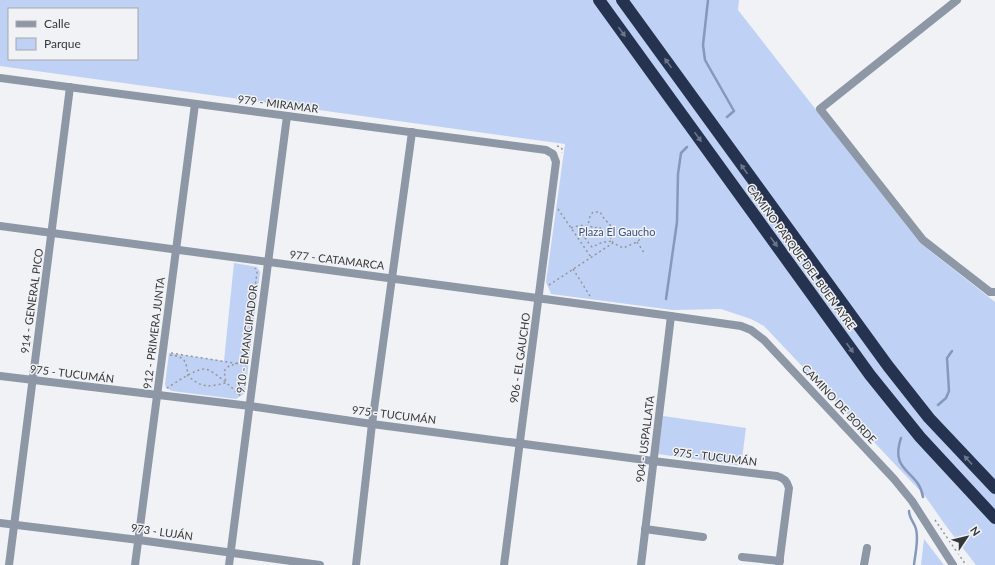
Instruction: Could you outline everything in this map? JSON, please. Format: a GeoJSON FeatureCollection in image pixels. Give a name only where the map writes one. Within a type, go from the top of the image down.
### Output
{"type":"FeatureCollection","features":[{"type":"Feature","properties":{"kind":"highway","name":"CAMINO PARQUE DEL BUEN AYRE"},"geometry":{"type":"LineString","coordinates":[[599,0],[870,375],[920,437],[995,518]]}},
{"type":"Feature","properties":{"kind":"highway","name":"CAMINO PARQUE DEL BUEN AYRE"},"geometry":{"type":"LineString","coordinates":[[622,0],[888,366],[929,418],[995,488]]}},
{"type":"Feature","properties":{"kind":"street"},"geometry":{"type":"LineString","coordinates":[[957,0],[820,108],[924,240],[990,292],[995,292]]}},
{"type":"Feature","properties":{"kind":"street","name":"979 - MIRAMAR"},"geometry":{"type":"LineString","coordinates":[[0,78],[553,150]]}},
{"type":"Feature","properties":{"kind":"street","name":"914 - GENERAL PICO"},"geometry":{"type":"LineString","coordinates":[[9,565],[70,87]]}},
{"type":"Feature","properties":{"kind":"street","name":"912 - PRIMERA JUNTA"},"geometry":{"type":"LineString","coordinates":[[135,565],[158,395],[194,104]]}},
{"type":"Feature","properties":{"kind":"street","name":"910 - EMANCIPADOR"},"geometry":{"type":"LineString","coordinates":[[229,565],[287,116]]}},
{"type":"Feature","properties":{"kind":"street"},"geometry":{"type":"LineString","coordinates":[[356,565],[372,424],[412,132]]}},
{"type":"Feature","properties":{"kind":"street","name":"906 - EL GAUCHO"},"geometry":{"type":"LineString","coordinates":[[504,565],[556,162],[553,150]]}},
{"type":"Feature","properties":{"kind":"street","name":"977 - CATAMARCA"},"geometry":{"type":"LineString","coordinates":[[0,226],[671,316]]}},
{"type":"Feature","properties":{"kind":"street","name":"904 - USPALLATA"},"geometry":{"type":"LineString","coordinates":[[641,565],[671,316]]}},
{"type":"Feature","properties":{"kind":"street","name":"CAMINO DE BORDE"},"geometry":{"type":"LineString","coordinates":[[671,316],[737,325],[751,330],[764,340],[902,489],[912,501],[953,565]]}},
{"type":"Feature","properties":{"kind":"street","name":"975 - TUCUMÁN"},"geometry":{"type":"LineString","coordinates":[[0,376],[250,406],[372,424],[777,476],[784,478],[788,482],[790,488],[780,563]]}},
{"type":"Feature","properties":{"kind":"street","name":"973 - LUJÁN"},"geometry":{"type":"LineString","coordinates":[[0,523],[231,552],[320,565]]}},
{"type":"Feature","properties":{"kind":"street"},"geometry":{"type":"LineString","coordinates":[[645,529],[703,537]]}},
{"type":"Feature","properties":{"kind":"street"},"geometry":{"type":"LineString","coordinates":[[864,565],[867,548]]}},
{"type":"Feature","properties":{"kind":"street"},"geometry":{"type":"LineString","coordinates":[[742,557],[780,563]]}},
{"type":"Feature","properties":{"kind":"path"},"geometry":{"type":"LineString","coordinates":[[553,150],[561,147],[561,158]]}},
{"type":"Feature","properties":{"kind":"path"},"geometry":{"type":"LineString","coordinates":[[555,213],[556,205],[591,257]]}},
{"type":"Feature","properties":{"kind":"path"},"geometry":{"type":"LineString","coordinates":[[612,240],[609,242],[603,242],[594,247],[590,246],[588,240],[582,234],[583,229],[588,225],[591,214],[596,211],[600,212],[611,225],[610,236],[612,240],[613,243],[623,248],[637,242],[647,233]]}},
{"type":"Feature","properties":{"kind":"path"},"geometry":{"type":"LineString","coordinates":[[571,228],[588,225],[595,229],[602,229],[602,233]]}},
{"type":"Feature","properties":{"kind":"path"},"geometry":{"type":"LineString","coordinates":[[595,229],[594,232],[597,235],[602,233],[610,236]]}},
{"type":"Feature","properties":{"kind":"path"},"geometry":{"type":"LineString","coordinates":[[637,242],[645,254]]}},
{"type":"Feature","properties":{"kind":"path"},"geometry":{"type":"LineString","coordinates":[[546,287],[613,243]]}},
{"type":"Feature","properties":{"kind":"path"},"geometry":{"type":"LineString","coordinates":[[226,383],[224,370],[230,365],[235,365],[241,362],[247,353],[257,272],[255,268]]}},
{"type":"Feature","properties":{"kind":"path"},"geometry":{"type":"LineString","coordinates":[[573,269],[591,298],[584,297]]}},
{"type":"Feature","properties":{"kind":"path"},"geometry":{"type":"LineString","coordinates":[[226,383],[214,386],[205,386],[196,383],[188,376],[187,364],[184,359],[169,354],[248,365]]}},
{"type":"Feature","properties":{"kind":"path"},"geometry":{"type":"LineString","coordinates":[[166,388],[201,370],[207,370],[213,373],[241,396]]}},
{"type":"Feature","properties":{"kind":"path"},"geometry":{"type":"LineString","coordinates":[[932,516],[966,565]]}},
{"type":"Feature","properties":{"kind":"green space","name":"Plaza El Gaucho"},"geometry":{"type":"Polygon","coordinates":[[[0,0],[739,0],[738,10],[920,243],[995,302],[995,565],[976,565],[925,496],[764,326],[751,319],[721,309],[673,310],[551,294],[546,282],[565,144],[0,66],[0,0]]]}},
{"type":"Feature","properties":{"kind":"green space"},"geometry":{"type":"Polygon","coordinates":[[[234,263],[257,267],[260,272],[245,393],[236,399],[172,391],[166,388],[165,384],[169,353],[224,361],[234,263]]]}},
{"type":"Feature","properties":{"kind":"green space"},"geometry":{"type":"Polygon","coordinates":[[[663,416],[746,428],[741,466],[658,454],[663,416]]]}},
{"type":"Feature","properties":{"kind":"green space"},"geometry":{"type":"Polygon","coordinates":[[[924,539],[944,565],[921,565],[924,539]]]}},
{"type":"Feature","properties":{"kind":"waterway"},"geometry":{"type":"LineString","coordinates":[[708,0],[703,45],[705,60],[734,111],[727,117]]}},
{"type":"Feature","properties":{"kind":"waterway"},"geometry":{"type":"LineString","coordinates":[[666,299],[677,222],[678,174],[681,153],[687,147]]}},
{"type":"Feature","properties":{"kind":"waterway"},"geometry":{"type":"LineString","coordinates":[[938,405],[946,398],[949,391],[947,358],[952,351]]}},
{"type":"Feature","properties":{"kind":"waterway"},"geometry":{"type":"LineString","coordinates":[[901,438],[898,449],[899,458],[902,465],[916,481],[923,497]]}},
{"type":"Feature","properties":{"kind":"waterway"},"geometry":{"type":"LineString","coordinates":[[909,511],[917,533],[914,565]]}}]}
